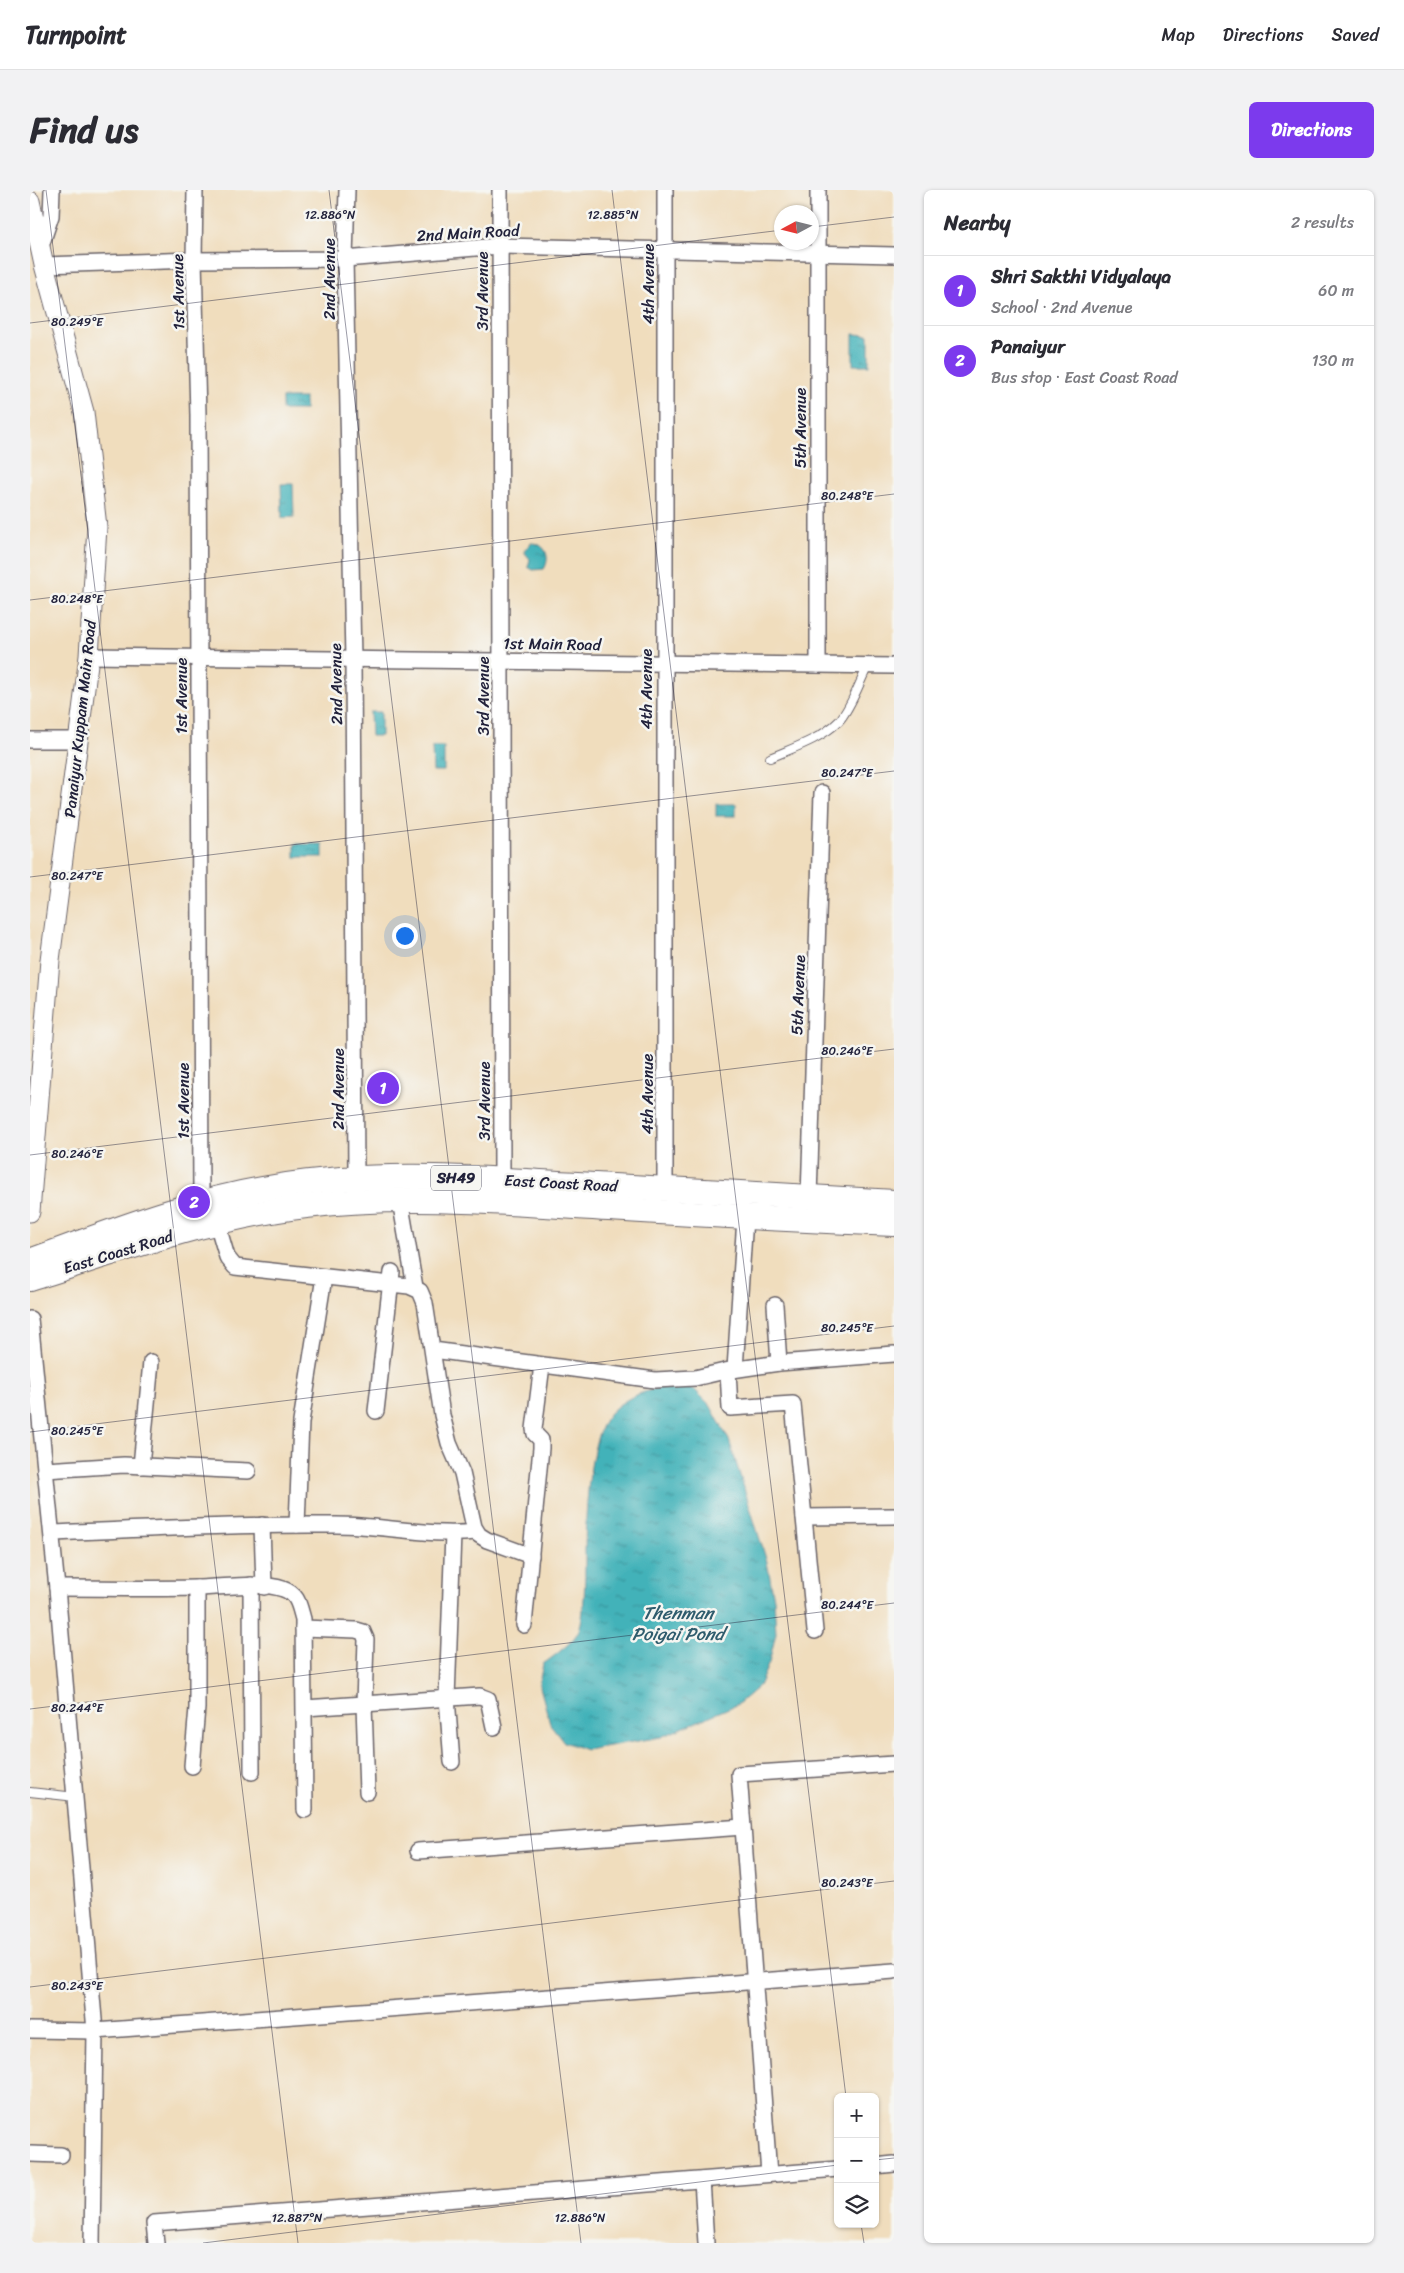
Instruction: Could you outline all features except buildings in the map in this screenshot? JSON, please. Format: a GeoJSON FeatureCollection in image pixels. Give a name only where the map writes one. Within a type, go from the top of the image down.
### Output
{"type":"FeatureCollection","features":[{"type":"Feature","properties":{"kind":"main road","name":"East Coast Road"},"geometry":{"type":"LineString","coordinates":[[30,1261],[158,1216],[201,1203],[274,1187],[356,1177],[421,1176],[502,1191],[745,1218],[894,1224]]}},
{"type":"Feature","properties":{"kind":"main road","name":"East Coast Road"},"geometry":{"type":"LineString","coordinates":[[30,1279],[217,1222],[304,1206],[502,1191],[665,1189],[894,1202]]}},
{"type":"Feature","properties":{"kind":"street"},"geometry":{"type":"LineString","coordinates":[[41,246],[51,216],[52,190]]}},
{"type":"Feature","properties":{"kind":"street","name":"1st Avenue"},"geometry":{"type":"LineString","coordinates":[[195,190],[194,260],[198,415],[201,1203]]}},
{"type":"Feature","properties":{"kind":"street","name":"2nd Avenue"},"geometry":{"type":"LineString","coordinates":[[347,190],[345,259],[354,659],[356,1177]]}},
{"type":"Feature","properties":{"kind":"street","name":"3rd Avenue"},"geometry":{"type":"LineString","coordinates":[[500,190],[502,1191]]}},
{"type":"Feature","properties":{"kind":"street","name":"4th Avenue"},"geometry":{"type":"LineString","coordinates":[[665,190],[665,1189]]}},
{"type":"Feature","properties":{"kind":"street","name":"5th Avenue"},"geometry":{"type":"LineString","coordinates":[[818,190],[818,665]]}},
{"type":"Feature","properties":{"kind":"street","name":"Panaiyur Kuppam Main Road"},"geometry":{"type":"LineString","coordinates":[[30,201],[44,265],[84,412],[97,527],[89,656],[50,960],[33,1124],[30,1212]]}},
{"type":"Feature","properties":{"kind":"street","name":"2nd Main Road"},"geometry":{"type":"LineString","coordinates":[[44,265],[194,260],[345,259],[499,246],[894,255]]}},
{"type":"Feature","properties":{"kind":"street","name":"1st Main Road"},"geometry":{"type":"LineString","coordinates":[[89,656],[894,666]]}},
{"type":"Feature","properties":{"kind":"street"},"geometry":{"type":"LineString","coordinates":[[30,740],[79,740]]}},
{"type":"Feature","properties":{"kind":"street","name":"5th Avenue"},"geometry":{"type":"LineString","coordinates":[[808,1197],[822,794]]}},
{"type":"Feature","properties":{"kind":"street"},"geometry":{"type":"LineString","coordinates":[[400,1200],[415,1288]]}},
{"type":"Feature","properties":{"kind":"street"},"geometry":{"type":"LineString","coordinates":[[745,1218],[731,1370],[730,1408],[794,1404],[815,1631]]}},
{"type":"Feature","properties":{"kind":"street"},"geometry":{"type":"LineString","coordinates":[[217,1222],[227,1257],[235,1267],[324,1276],[391,1278],[420,1291],[425,1303],[442,1415],[451,1447],[462,1473],[476,1532],[487,1540],[531,1556]]}},
{"type":"Feature","properties":{"kind":"street"},"geometry":{"type":"LineString","coordinates":[[297,1525],[301,1428],[324,1276]]}},
{"type":"Feature","properties":{"kind":"street"},"geometry":{"type":"LineString","coordinates":[[376,1411],[391,1278]]}},
{"type":"Feature","properties":{"kind":"street"},"geometry":{"type":"LineString","coordinates":[[775,1305],[779,1364]]}},
{"type":"Feature","properties":{"kind":"street"},"geometry":{"type":"LineString","coordinates":[[30,1319],[36,1445],[45,1470],[52,1533],[95,2031],[92,2243]]}},
{"type":"Feature","properties":{"kind":"street"},"geometry":{"type":"LineString","coordinates":[[433,1350],[655,1380],[695,1378],[731,1370],[779,1364],[894,1354]]}},
{"type":"Feature","properties":{"kind":"street"},"geometry":{"type":"LineString","coordinates":[[141,1466],[151,1362]]}},
{"type":"Feature","properties":{"kind":"street"},"geometry":{"type":"LineString","coordinates":[[524,1625],[541,1448],[541,1440],[535,1434],[534,1429],[542,1365]]}},
{"type":"Feature","properties":{"kind":"street"},"geometry":{"type":"LineString","coordinates":[[45,1470],[141,1466],[248,1471]]}},
{"type":"Feature","properties":{"kind":"street"},"geometry":{"type":"LineString","coordinates":[[804,1517],[894,1516]]}},
{"type":"Feature","properties":{"kind":"street"},"geometry":{"type":"LineString","coordinates":[[52,1533],[297,1525],[339,1525],[453,1534],[476,1532]]}},
{"type":"Feature","properties":{"kind":"street"},"geometry":{"type":"LineString","coordinates":[[252,1772],[258,1586],[262,1526]]}},
{"type":"Feature","properties":{"kind":"street"},"geometry":{"type":"LineString","coordinates":[[452,1762],[448,1698],[453,1534]]}},
{"type":"Feature","properties":{"kind":"street"},"geometry":{"type":"LineString","coordinates":[[57,1588],[258,1586],[281,1588],[293,1594],[299,1601],[303,1628],[305,1810]]}},
{"type":"Feature","properties":{"kind":"street"},"geometry":{"type":"LineString","coordinates":[[192,1766],[197,1699],[197,1588]]}},
{"type":"Feature","properties":{"kind":"street"},"geometry":{"type":"LineString","coordinates":[[303,1628],[356,1630],[363,1632],[367,1646],[364,1705],[366,1792]]}},
{"type":"Feature","properties":{"kind":"street"},"geometry":{"type":"LineString","coordinates":[[305,1708],[480,1696],[488,1699],[494,1727]]}},
{"type":"Feature","properties":{"kind":"street"},"geometry":{"type":"LineString","coordinates":[[769,2174],[739,1774],[894,1764]]}},
{"type":"Feature","properties":{"kind":"street"},"geometry":{"type":"LineString","coordinates":[[418,1851],[743,1827]]}},
{"type":"Feature","properties":{"kind":"street"},"geometry":{"type":"LineString","coordinates":[[30,2030],[95,2031],[894,1971]]}},
{"type":"Feature","properties":{"kind":"street"},"geometry":{"type":"LineString","coordinates":[[30,2154],[61,2155]]}},
{"type":"Feature","properties":{"kind":"street"},"geometry":{"type":"LineString","coordinates":[[879,2166],[894,2164]]}},
{"type":"Feature","properties":{"kind":"street"},"geometry":{"type":"LineString","coordinates":[[156,2243],[154,2223],[834,2169]]}},
{"type":"Feature","properties":{"kind":"street"},"geometry":{"type":"LineString","coordinates":[[702,2180],[706,2243]]}},
{"type":"Feature","properties":{"kind":"lane"},"geometry":{"type":"LineString","coordinates":[[770,758],[815,738],[839,720],[850,703],[868,666]]}},
{"type":"Feature","properties":{"kind":"lane"},"geometry":{"type":"LineString","coordinates":[[30,1792],[76,1796]]}},
{"type":"Feature","properties":{"kind":"water"},"geometry":{"type":"Polygon","coordinates":[[[853,334],[869,335],[869,365],[853,365],[853,334]]]}},
{"type":"Feature","properties":{"kind":"water"},"geometry":{"type":"Polygon","coordinates":[[[282,398],[305,398],[305,410],[282,410],[282,398]]]}},
{"type":"Feature","properties":{"kind":"water"},"geometry":{"type":"Polygon","coordinates":[[[281,484],[293,484],[294,517],[282,518],[281,484]]]}},
{"type":"Feature","properties":{"kind":"water"},"geometry":{"type":"Polygon","coordinates":[[[531,543],[544,548],[546,552],[547,560],[544,569],[533,570],[528,567],[530,559],[525,553],[525,549],[531,543]]]}},
{"type":"Feature","properties":{"kind":"water"},"geometry":{"type":"Polygon","coordinates":[[[370,712],[381,712],[381,736],[371,736],[370,712]]]}},
{"type":"Feature","properties":{"kind":"water"},"geometry":{"type":"Polygon","coordinates":[[[432,747],[444,747],[444,771],[433,771],[432,747]]]}},
{"type":"Feature","properties":{"kind":"water"},"geometry":{"type":"Polygon","coordinates":[[[716,804],[736,804],[736,816],[716,816],[716,804]]]}},
{"type":"Feature","properties":{"kind":"water"},"geometry":{"type":"Polygon","coordinates":[[[295,844],[323,844],[323,857],[295,857],[295,844]]]}},
{"type":"Feature","properties":{"kind":"water","name":"Thenman Poigai Pond"},"geometry":{"type":"Polygon","coordinates":[[[673,1385],[695,1390],[710,1405],[729,1440],[767,1562],[774,1599],[776,1633],[769,1663],[759,1686],[738,1704],[661,1737],[586,1750],[564,1742],[550,1724],[539,1683],[543,1664],[573,1639],[581,1623],[589,1484],[596,1443],[602,1426],[609,1414],[623,1402],[647,1391],[673,1385]]]}},
{"type":"Feature","properties":{"kind":"place","name":"Shri Sakthi Vidyalaya"},"geometry":{"type":"Point","coordinates":[383,1088]}},
{"type":"Feature","properties":{"kind":"place","name":"Panaiyur"},"geometry":{"type":"Point","coordinates":[194,1202]}}]}
